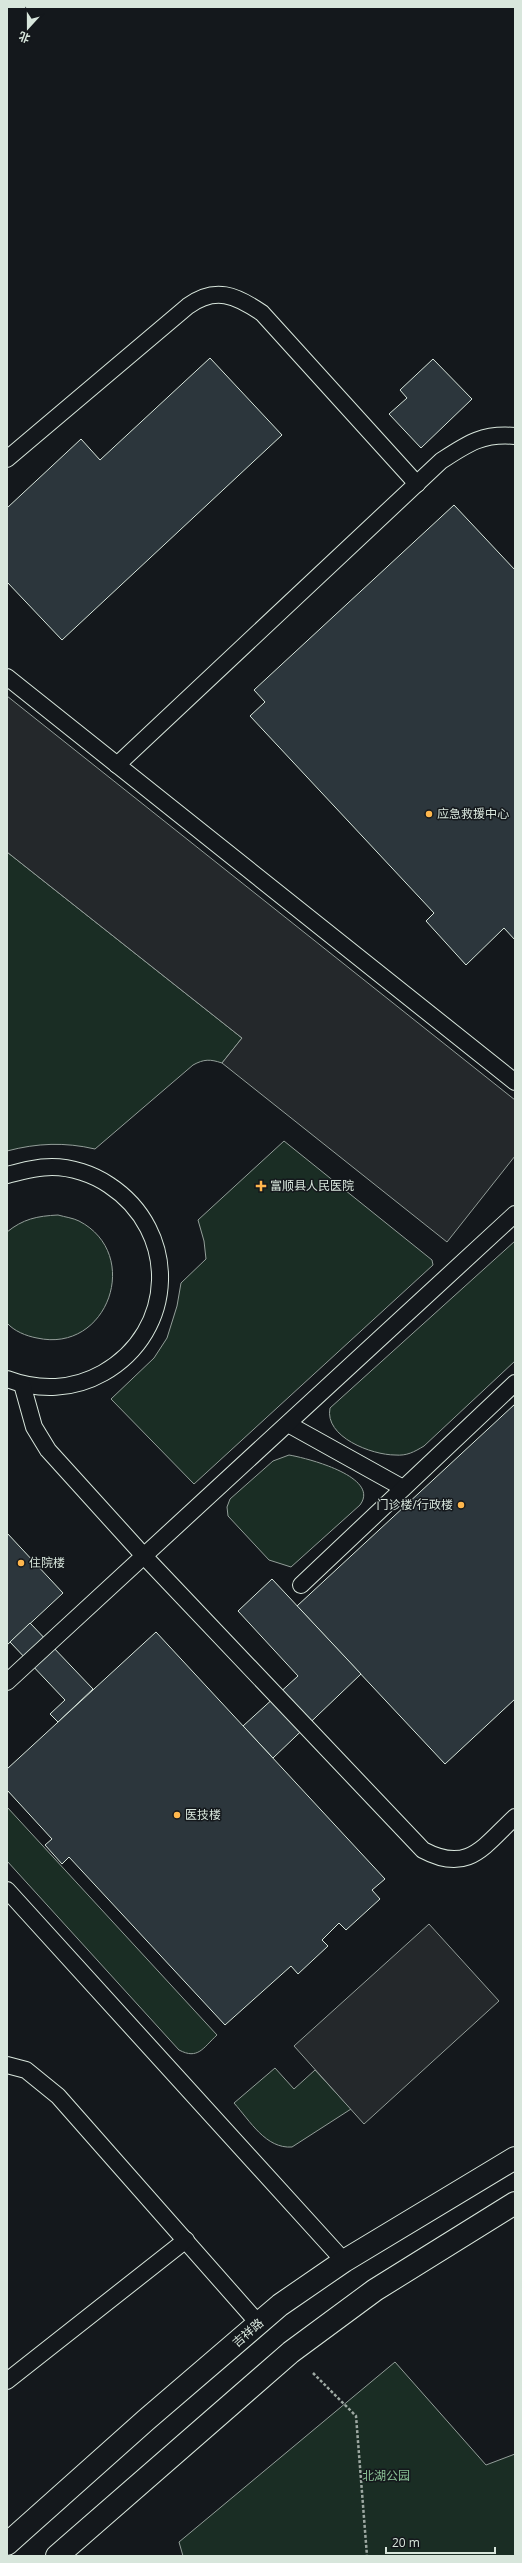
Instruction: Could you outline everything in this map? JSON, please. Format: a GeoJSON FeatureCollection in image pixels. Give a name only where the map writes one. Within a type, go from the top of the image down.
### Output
{"type":"FeatureCollection","features":[{"type":"Feature","properties":{"kind":"main road","name":"吉祥路"},"geometry":{"type":"LineString","coordinates":[[7,2544],[146,2420],[280,2305],[344,2260],[515,2158]]}},
{"type":"Feature","properties":{"kind":"main road"},"geometry":{"type":"LineString","coordinates":[[57,2556],[292,2352],[376,2290],[515,2203]]}},
{"type":"Feature","properties":{"kind":"lane"},"geometry":{"type":"LineString","coordinates":[[7,460],[188,306],[199,298],[214,293],[248,303],[262,313],[417,484]]}},
{"type":"Feature","properties":{"kind":"lane"},"geometry":{"type":"LineString","coordinates":[[117,765],[440,461],[474,439],[498,434],[515,436]]}},
{"type":"Feature","properties":{"kind":"lane"},"geometry":{"type":"LineString","coordinates":[[7,678],[515,1082]]}},
{"type":"Feature","properties":{"kind":"lane"},"geometry":{"type":"LineString","coordinates":[[7,1175],[28,1169],[53,1167],[77,1170],[100,1179],[121,1193],[138,1211],[151,1232],[159,1256],[161,1281],[157,1305],[148,1328],[134,1349],[116,1366],[95,1378],[71,1386],[46,1388],[14,1382]]}},
{"type":"Feature","properties":{"kind":"lane"},"geometry":{"type":"LineString","coordinates":[[7,1682],[515,1214]]}},
{"type":"Feature","properties":{"kind":"lane"},"geometry":{"type":"LineString","coordinates":[[14,1382],[34,1427],[48,1450],[144,1556],[422,1850],[440,1859],[456,1861],[476,1853],[515,1817]]}},
{"type":"Feature","properties":{"kind":"lane"},"geometry":{"type":"LineString","coordinates":[[301,1585],[515,1383]]}},
{"type":"Feature","properties":{"kind":"lane"},"geometry":{"type":"LineString","coordinates":[[288,1424],[403,1488]]}},
{"type":"Feature","properties":{"kind":"lane"},"geometry":{"type":"LineString","coordinates":[[7,1890],[344,2260]]}},
{"type":"Feature","properties":{"kind":"lane"},"geometry":{"type":"LineString","coordinates":[[7,2065],[26,2070],[58,2096],[259,2324]]}},
{"type":"Feature","properties":{"kind":"lane"},"geometry":{"type":"LineString","coordinates":[[7,2381],[186,2240]]}},
{"type":"Feature","properties":{"kind":"path"},"geometry":{"type":"LineString","coordinates":[[292,2352],[356,2416],[367,2556]]}},
{"type":"Feature","properties":{"kind":"green space"},"geometry":{"type":"Polygon","coordinates":[[[7,852],[242,1038],[222,1063],[207,1060],[193,1065],[95,1149],[73,1145],[51,1144],[29,1146],[7,1151],[7,852]]]}},
{"type":"Feature","properties":{"kind":"green space"},"geometry":{"type":"Polygon","coordinates":[[[284,1141],[432,1260],[433,1265],[194,1484],[111,1399],[154,1358],[167,1338],[177,1306],[181,1283],[206,1259],[204,1241],[198,1220],[284,1141]]]}},
{"type":"Feature","properties":{"kind":"green space"},"geometry":{"type":"Polygon","coordinates":[[[58,1215],[79,1221],[98,1236],[109,1255],[113,1277],[109,1298],[98,1317],[83,1331],[62,1339],[37,1338],[20,1333],[7,1323],[7,1232],[19,1224],[31,1219],[43,1216],[58,1215]]]}},
{"type":"Feature","properties":{"kind":"green space"},"geometry":{"type":"Polygon","coordinates":[[[515,1241],[515,1361],[424,1446],[414,1452],[399,1455],[374,1452],[363,1448],[342,1436],[334,1428],[330,1418],[330,1408],[515,1241]]]}},
{"type":"Feature","properties":{"kind":"green space"},"geometry":{"type":"Polygon","coordinates":[[[289,1455],[311,1460],[339,1471],[352,1478],[360,1486],[364,1495],[360,1505],[291,1567],[269,1560],[228,1516],[227,1507],[230,1499],[273,1461],[289,1455]]]}},
{"type":"Feature","properties":{"kind":"green space"},"geometry":{"type":"Polygon","coordinates":[[[7,1807],[217,2035],[204,2048],[191,2054],[179,2050],[7,1861],[7,1807]]]}},
{"type":"Feature","properties":{"kind":"green space"},"geometry":{"type":"Polygon","coordinates":[[[275,2068],[294,2089],[315,2070],[351,2109],[292,2147],[274,2144],[259,2132],[234,2103],[275,2068]]]}},
{"type":"Feature","properties":{"kind":"green space","name":"北湖公园"},"geometry":{"type":"Polygon","coordinates":[[[395,2362],[486,2465],[515,2454],[515,2556],[183,2556],[179,2542],[395,2362]]]}},
{"type":"Feature","properties":{"kind":"shaded area"},"geometry":{"type":"Polygon","coordinates":[[[7,696],[515,1100],[515,1156],[447,1242],[222,1063],[242,1038],[7,852],[7,696]]]}},
{"type":"Feature","properties":{"kind":"shaded area"},"geometry":{"type":"Polygon","coordinates":[[[429,1924],[499,2001],[364,2124],[294,2046],[429,1924]]]}},
{"type":"Feature","properties":{"kind":"building"},"geometry":{"type":"Polygon","coordinates":[[[210,358],[282,435],[62,640],[7,582],[7,508],[81,439],[100,460],[210,358]]]}},
{"type":"Feature","properties":{"kind":"building"},"geometry":{"type":"Polygon","coordinates":[[[433,359],[472,399],[421,448],[389,414],[407,398],[400,390],[433,359]]]}},
{"type":"Feature","properties":{"kind":"building","name":"应急救援中心"},"geometry":{"type":"Polygon","coordinates":[[[454,505],[515,570],[515,940],[504,928],[466,965],[426,921],[434,913],[250,716],[265,702],[254,690],[454,505]]]}},
{"type":"Feature","properties":{"kind":"building","name":"门诊楼/行政楼"},"geometry":{"type":"Polygon","coordinates":[[[515,1404],[515,1699],[445,1764],[297,1606],[515,1404]]]}},
{"type":"Feature","properties":{"kind":"building","name":"住院楼"},"geometry":{"type":"Polygon","coordinates":[[[7,1533],[63,1593],[7,1645],[7,1533]]]}},
{"type":"Feature","properties":{"kind":"building"},"geometry":{"type":"Polygon","coordinates":[[[272,1579],[361,1674],[273,1758],[243,1726],[298,1676],[238,1611],[272,1579]]]}},
{"type":"Feature","properties":{"kind":"building"},"geometry":{"type":"Polygon","coordinates":[[[30,1623],[93,1689],[58,1722],[50,1714],[65,1700],[10,1642],[30,1623]]]}},
{"type":"Feature","properties":{"kind":"building","name":"医技楼"},"geometry":{"type":"Polygon","coordinates":[[[156,1632],[385,1879],[372,1890],[380,1899],[346,1930],[339,1923],[322,1940],[328,1946],[298,1974],[291,1966],[225,2025],[69,1857],[62,1864],[45,1845],[52,1839],[7,1790],[7,1769],[156,1632]]]}},
{"type":"Feature","properties":{"kind":"place","name":"应急救援中心"},"geometry":{"type":"Point","coordinates":[429,814]}},
{"type":"Feature","properties":{"kind":"place","name":"富顺县人民医院"},"geometry":{"type":"Point","coordinates":[261,1186]}},
{"type":"Feature","properties":{"kind":"place","name":"门诊楼/行政楼"},"geometry":{"type":"Point","coordinates":[461,1505]}},
{"type":"Feature","properties":{"kind":"place","name":"住院楼"},"geometry":{"type":"Point","coordinates":[21,1563]}},
{"type":"Feature","properties":{"kind":"place","name":"医技楼"},"geometry":{"type":"Point","coordinates":[177,1815]}}]}
